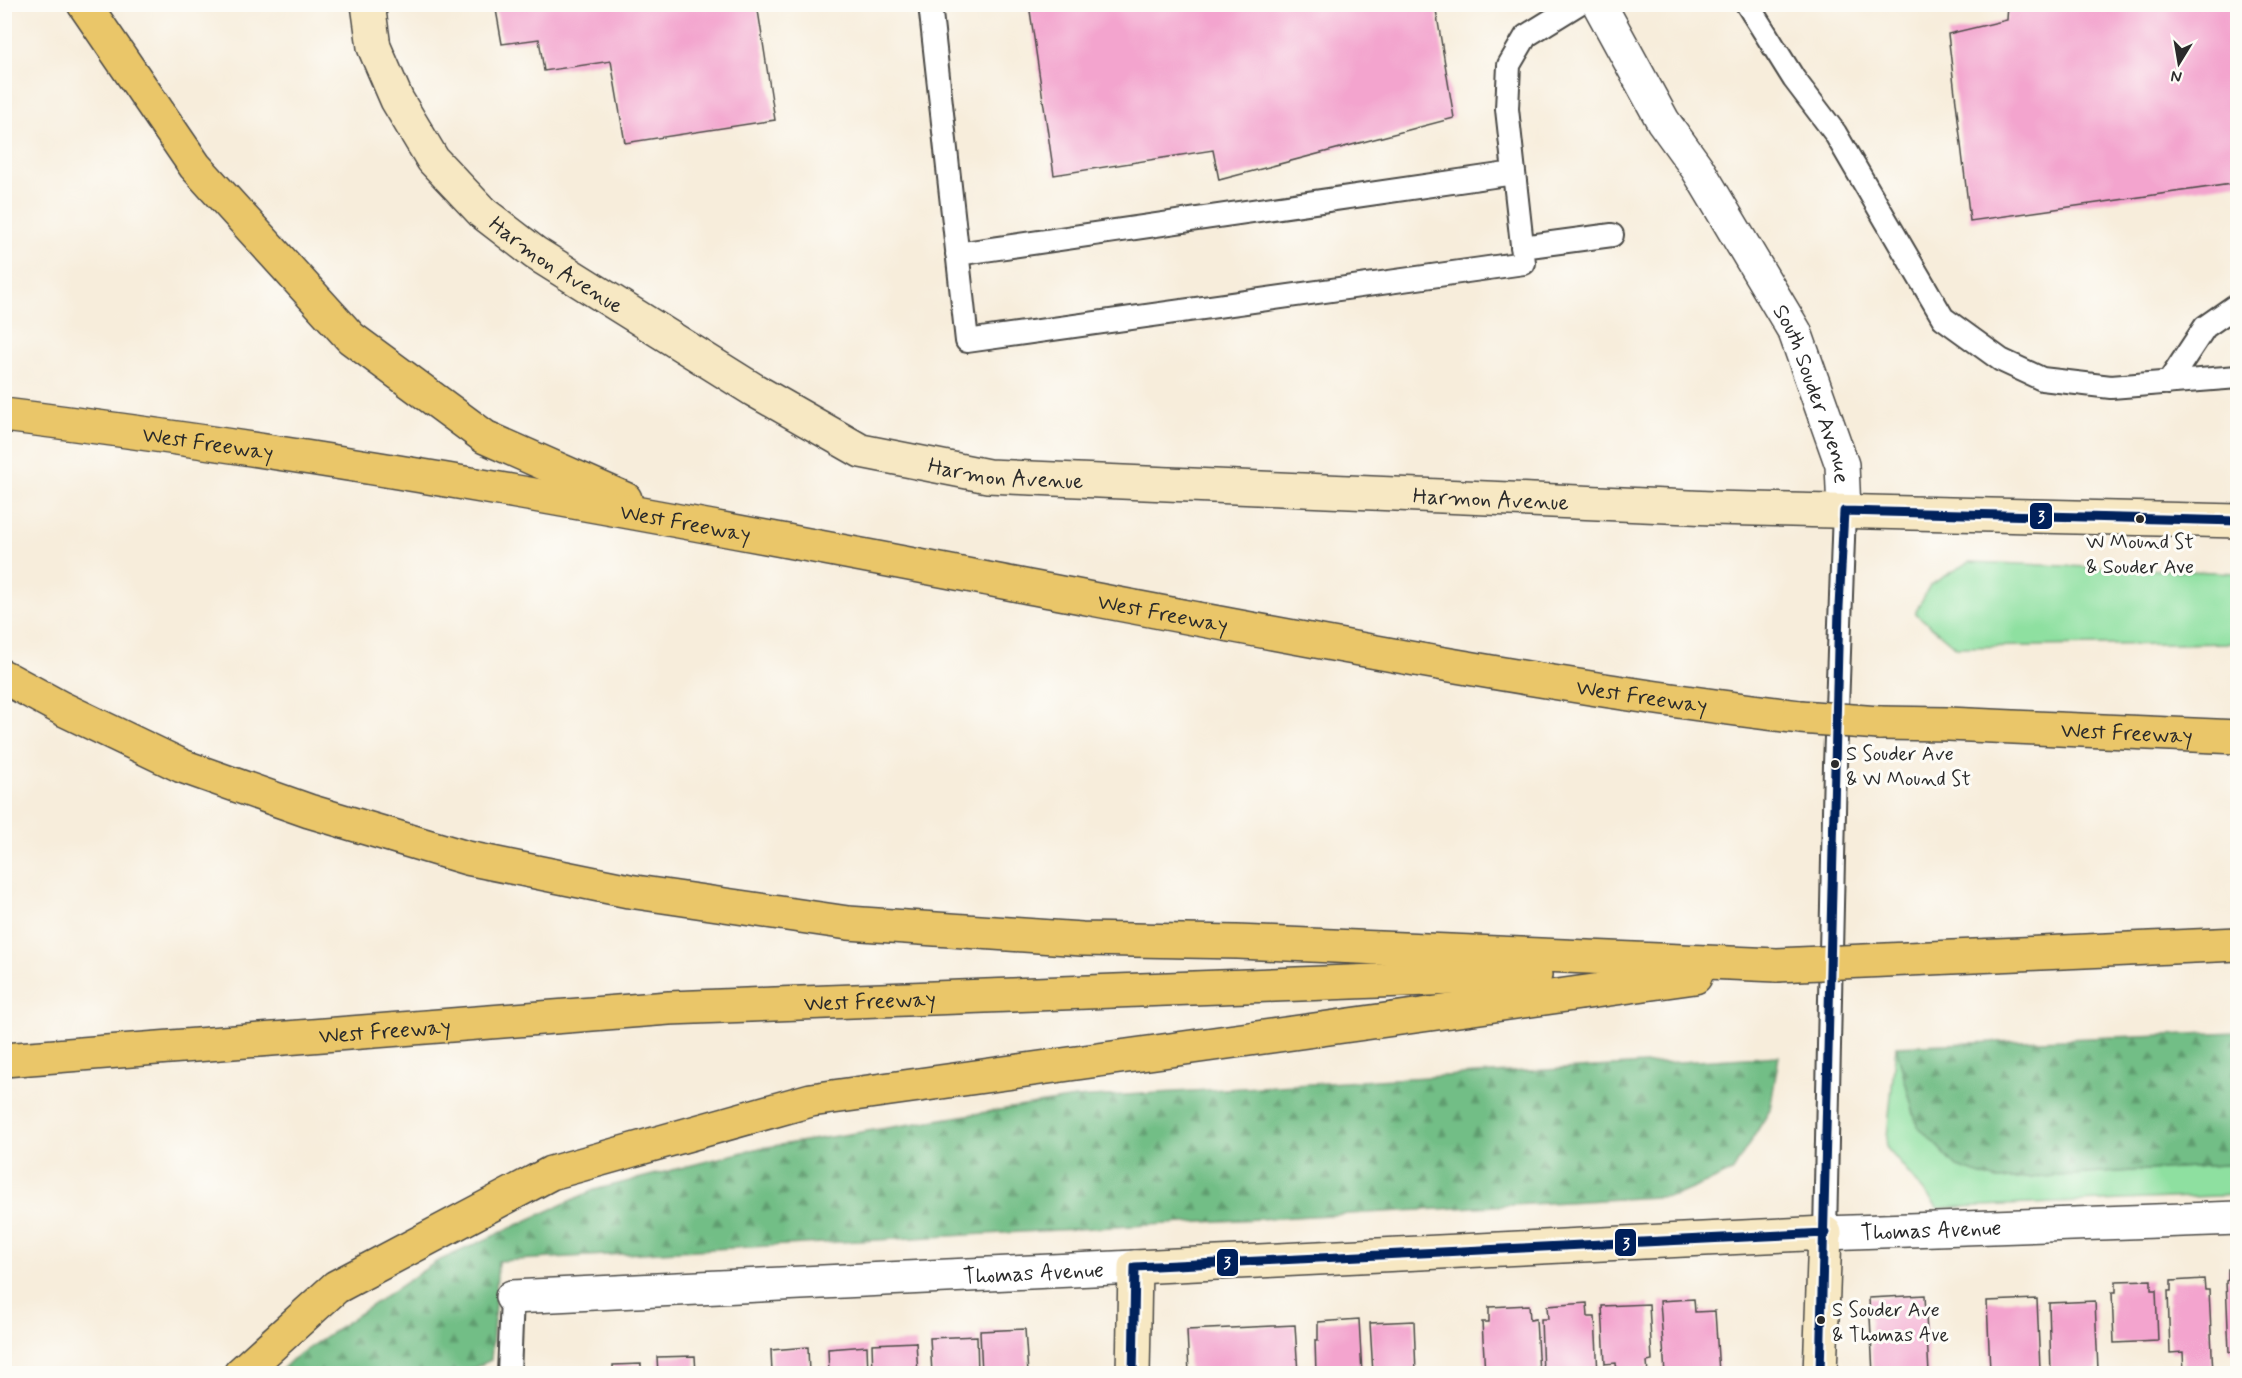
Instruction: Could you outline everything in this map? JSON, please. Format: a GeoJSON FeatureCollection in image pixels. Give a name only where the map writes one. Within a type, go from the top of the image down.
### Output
{"type":"FeatureCollection","features":[{"type":"Feature","properties":{"kind":"highway"},"geometry":{"type":"LineString","coordinates":[[84,4],[195,166],[351,338],[485,437],[675,521]]}},
{"type":"Feature","properties":{"kind":"highway","name":"West Freeway"},"geometry":{"type":"LineString","coordinates":[[4,415],[97,426],[433,476],[1346,647],[1544,681],[1728,708],[1800,717],[1879,723],[2238,737]]}},
{"type":"Feature","properties":{"kind":"highway"},"geometry":{"type":"LineString","coordinates":[[4,677],[61,708],[182,766],[309,811],[467,858],[629,891],[848,923],[1070,938],[1260,943],[1777,965]]}},
{"type":"Feature","properties":{"kind":"highway","name":"West Freeway"},"geometry":{"type":"LineString","coordinates":[[4,1060],[669,1008],[1777,965],[2238,944]]}},
{"type":"Feature","properties":{"kind":"highway"},"geometry":{"type":"LineString","coordinates":[[240,1374],[336,1287],[550,1173],[811,1100],[1777,965]]}},
{"type":"Feature","properties":{"kind":"main road","name":"Harmon Avenue"},"geometry":{"type":"LineString","coordinates":[[368,4],[374,47],[397,100],[433,160],[483,213],[536,253],[753,390],[861,451],[988,476],[1700,508],[2238,521]]}},
{"type":"Feature","properties":{"kind":"main road","name":"Thomas Avenue"},"geometry":{"type":"LineString","coordinates":[[1136,1267],[1825,1233]]}},
{"type":"Feature","properties":{"kind":"main road","name":"South Souder Avenue"},"geometry":{"type":"LineString","coordinates":[[1820,1374],[1825,1233]]}},
{"type":"Feature","properties":{"kind":"main road"},"geometry":{"type":"LineString","coordinates":[[1132,1374],[1136,1267]]}},
{"type":"Feature","properties":{"kind":"street","name":"South Souder Avenue"},"geometry":{"type":"LineString","coordinates":[[1599,4],[1663,121],[1697,168],[1795,332],[1842,465],[1844,511]]}},
{"type":"Feature","properties":{"kind":"street","name":"Thomas Avenue"},"geometry":{"type":"LineString","coordinates":[[1825,1233],[2238,1218]]}},
{"type":"Feature","properties":{"kind":"street","name":"Thomas Avenue"},"geometry":{"type":"LineString","coordinates":[[512,1297],[1136,1267]]}},
{"type":"Feature","properties":{"kind":"lane"},"geometry":{"type":"LineString","coordinates":[[930,4],[967,341],[1524,263],[1507,109],[1509,65],[1526,36],[1578,4]]}},
{"type":"Feature","properties":{"kind":"lane"},"geometry":{"type":"LineString","coordinates":[[1747,4],[1794,79],[1835,133],[1943,318],[2001,360],[2042,379],[2111,387],[2238,377]]}},
{"type":"Feature","properties":{"kind":"lane"},"geometry":{"type":"LineString","coordinates":[[957,254],[1514,173]]}},
{"type":"Feature","properties":{"kind":"lane"},"geometry":{"type":"LineString","coordinates":[[1522,247],[1612,236]]}},
{"type":"Feature","properties":{"kind":"lane"},"geometry":{"type":"LineString","coordinates":[[2168,383],[2205,327],[2238,304]]}},
{"type":"Feature","properties":{"kind":"lane","name":"South Souder Avenue"},"geometry":{"type":"LineString","coordinates":[[1825,1233],[1835,765],[1844,511]]}},
{"type":"Feature","properties":{"kind":"lane"},"geometry":{"type":"LineString","coordinates":[[508,1374],[512,1297]]}},
{"type":"Feature","properties":{"kind":"green space"},"geometry":{"type":"Polygon","coordinates":[[[1969,562],[2237,573],[2237,643],[1956,647],[1915,613],[1930,585],[1969,562]]]}},
{"type":"Feature","properties":{"kind":"green space"},"geometry":{"type":"Polygon","coordinates":[[[2237,1032],[2237,1164],[1997,1180],[1957,1167],[1917,1125],[1896,1046],[2237,1032]]]}},
{"type":"Feature","properties":{"kind":"green space"},"geometry":{"type":"Polygon","coordinates":[[[1896,1046],[1917,1125],[1997,1180],[2237,1164],[2237,1195],[1938,1208],[1886,1147],[1896,1046]]]}},
{"type":"Feature","properties":{"kind":"green space"},"geometry":{"type":"Polygon","coordinates":[[[1779,1056],[1770,1110],[1732,1172],[1675,1196],[498,1261],[491,1360],[463,1373],[277,1374],[295,1357],[436,1262],[594,1190],[755,1149],[1075,1098],[1779,1056]]]}},
{"type":"Feature","properties":{"kind":"building"},"geometry":{"type":"Polygon","coordinates":[[[495,4],[757,4],[775,120],[625,143],[611,61],[544,71],[539,39],[502,44],[495,4]]]}},
{"type":"Feature","properties":{"kind":"building"},"geometry":{"type":"Polygon","coordinates":[[[1029,4],[1435,4],[1454,118],[1219,180],[1213,150],[1054,175],[1029,4]]]}},
{"type":"Feature","properties":{"kind":"building"},"geometry":{"type":"Polygon","coordinates":[[[2008,4],[2238,4],[2238,183],[1970,221],[1948,34],[2007,20],[2008,4]]]}},
{"type":"Feature","properties":{"kind":"building"},"geometry":{"type":"Polygon","coordinates":[[[2228,1269],[2238,1269],[2238,1351],[2229,1352],[2226,1281],[2228,1280],[2228,1269]]]}},
{"type":"Feature","properties":{"kind":"building"},"geometry":{"type":"Polygon","coordinates":[[[2204,1279],[2205,1290],[2209,1290],[2213,1374],[2184,1374],[2183,1352],[2170,1353],[2168,1291],[2171,1291],[2171,1281],[2204,1279]]]}},
{"type":"Feature","properties":{"kind":"building"},"geometry":{"type":"Polygon","coordinates":[[[2151,1280],[2151,1290],[2156,1290],[2158,1341],[2114,1343],[2112,1292],[2116,1292],[2116,1281],[2151,1280]]]}},
{"type":"Feature","properties":{"kind":"building"},"geometry":{"type":"Polygon","coordinates":[[[1925,1295],[1929,1374],[1873,1374],[1869,1298],[1925,1295]]]}},
{"type":"Feature","properties":{"kind":"building"},"geometry":{"type":"Polygon","coordinates":[[[1694,1299],[1695,1312],[1715,1311],[1719,1373],[1665,1374],[1660,1301],[1694,1299]]]}},
{"type":"Feature","properties":{"kind":"building"},"geometry":{"type":"Polygon","coordinates":[[[2037,1299],[2040,1369],[2036,1369],[2036,1374],[2018,1374],[2018,1369],[1990,1371],[1987,1301],[2037,1299]]]}},
{"type":"Feature","properties":{"kind":"building"},"geometry":{"type":"Polygon","coordinates":[[[2095,1301],[2098,1370],[2091,1371],[2091,1374],[2051,1373],[2049,1303],[2095,1301]]]}},
{"type":"Feature","properties":{"kind":"building"},"geometry":{"type":"Polygon","coordinates":[[[1587,1303],[1588,1317],[1595,1317],[1598,1374],[1543,1374],[1541,1319],[1548,1319],[1547,1306],[1587,1303]]]}},
{"type":"Feature","properties":{"kind":"building"},"geometry":{"type":"Polygon","coordinates":[[[1649,1304],[1652,1361],[1647,1362],[1648,1374],[1617,1374],[1616,1363],[1605,1364],[1602,1306],[1649,1304]]]}},
{"type":"Feature","properties":{"kind":"building"},"geometry":{"type":"Polygon","coordinates":[[[1529,1305],[1530,1320],[1536,1319],[1539,1374],[1485,1374],[1482,1322],[1489,1322],[1489,1307],[1529,1305]]]}},
{"type":"Feature","properties":{"kind":"building"},"geometry":{"type":"Polygon","coordinates":[[[1359,1319],[1362,1374],[1316,1374],[1315,1340],[1318,1340],[1318,1322],[1359,1319]]]}},
{"type":"Feature","properties":{"kind":"building"},"geometry":{"type":"Polygon","coordinates":[[[1414,1321],[1416,1374],[1373,1374],[1370,1323],[1414,1321]]]}},
{"type":"Feature","properties":{"kind":"building"},"geometry":{"type":"Polygon","coordinates":[[[1295,1325],[1298,1374],[1189,1374],[1187,1330],[1295,1325]]]}},
{"type":"Feature","properties":{"kind":"building"},"geometry":{"type":"Polygon","coordinates":[[[1025,1329],[1028,1374],[982,1374],[980,1331],[1025,1329]]]}},
{"type":"Feature","properties":{"kind":"building"},"geometry":{"type":"Polygon","coordinates":[[[977,1336],[978,1374],[932,1374],[930,1338],[977,1336]]]}},
{"type":"Feature","properties":{"kind":"building"},"geometry":{"type":"Polygon","coordinates":[[[916,1342],[918,1374],[873,1374],[872,1344],[916,1342]]]}},
{"type":"Feature","properties":{"kind":"building"},"geometry":{"type":"Polygon","coordinates":[[[867,1346],[868,1374],[829,1374],[828,1349],[867,1346]]]}},
{"type":"Feature","properties":{"kind":"building"},"geometry":{"type":"Polygon","coordinates":[[[808,1347],[809,1374],[772,1374],[771,1350],[808,1347]]]}},
{"type":"Feature","properties":{"kind":"building"},"geometry":{"type":"Polygon","coordinates":[[[695,1356],[696,1374],[658,1374],[657,1357],[695,1356]]]}},
{"type":"Feature","properties":{"kind":"building"},"geometry":{"type":"Polygon","coordinates":[[[641,1364],[641,1374],[613,1374],[613,1365],[641,1364]]]}},
{"type":"Feature","properties":{"kind":"transit line","name":"3"},"geometry":{"type":"LineString","coordinates":[[1844,511],[2238,521]]}},
{"type":"Feature","properties":{"kind":"transit line","name":"3"},"geometry":{"type":"LineString","coordinates":[[1820,1374],[1839,607],[1844,511]]}},
{"type":"Feature","properties":{"kind":"transit line","name":"3"},"geometry":{"type":"LineString","coordinates":[[1133,1374],[1135,1267],[1825,1233]]}},
{"type":"Feature","properties":{"kind":"place","name":"W Mound St & Souder Ave"},"geometry":{"type":"Point","coordinates":[2140,519]}},
{"type":"Feature","properties":{"kind":"place","name":"S Souder Ave & W Mound St"},"geometry":{"type":"Point","coordinates":[1835,764]}},
{"type":"Feature","properties":{"kind":"place","name":"S Souder Ave & Thomas Ave"},"geometry":{"type":"Point","coordinates":[1821,1320]}}]}
